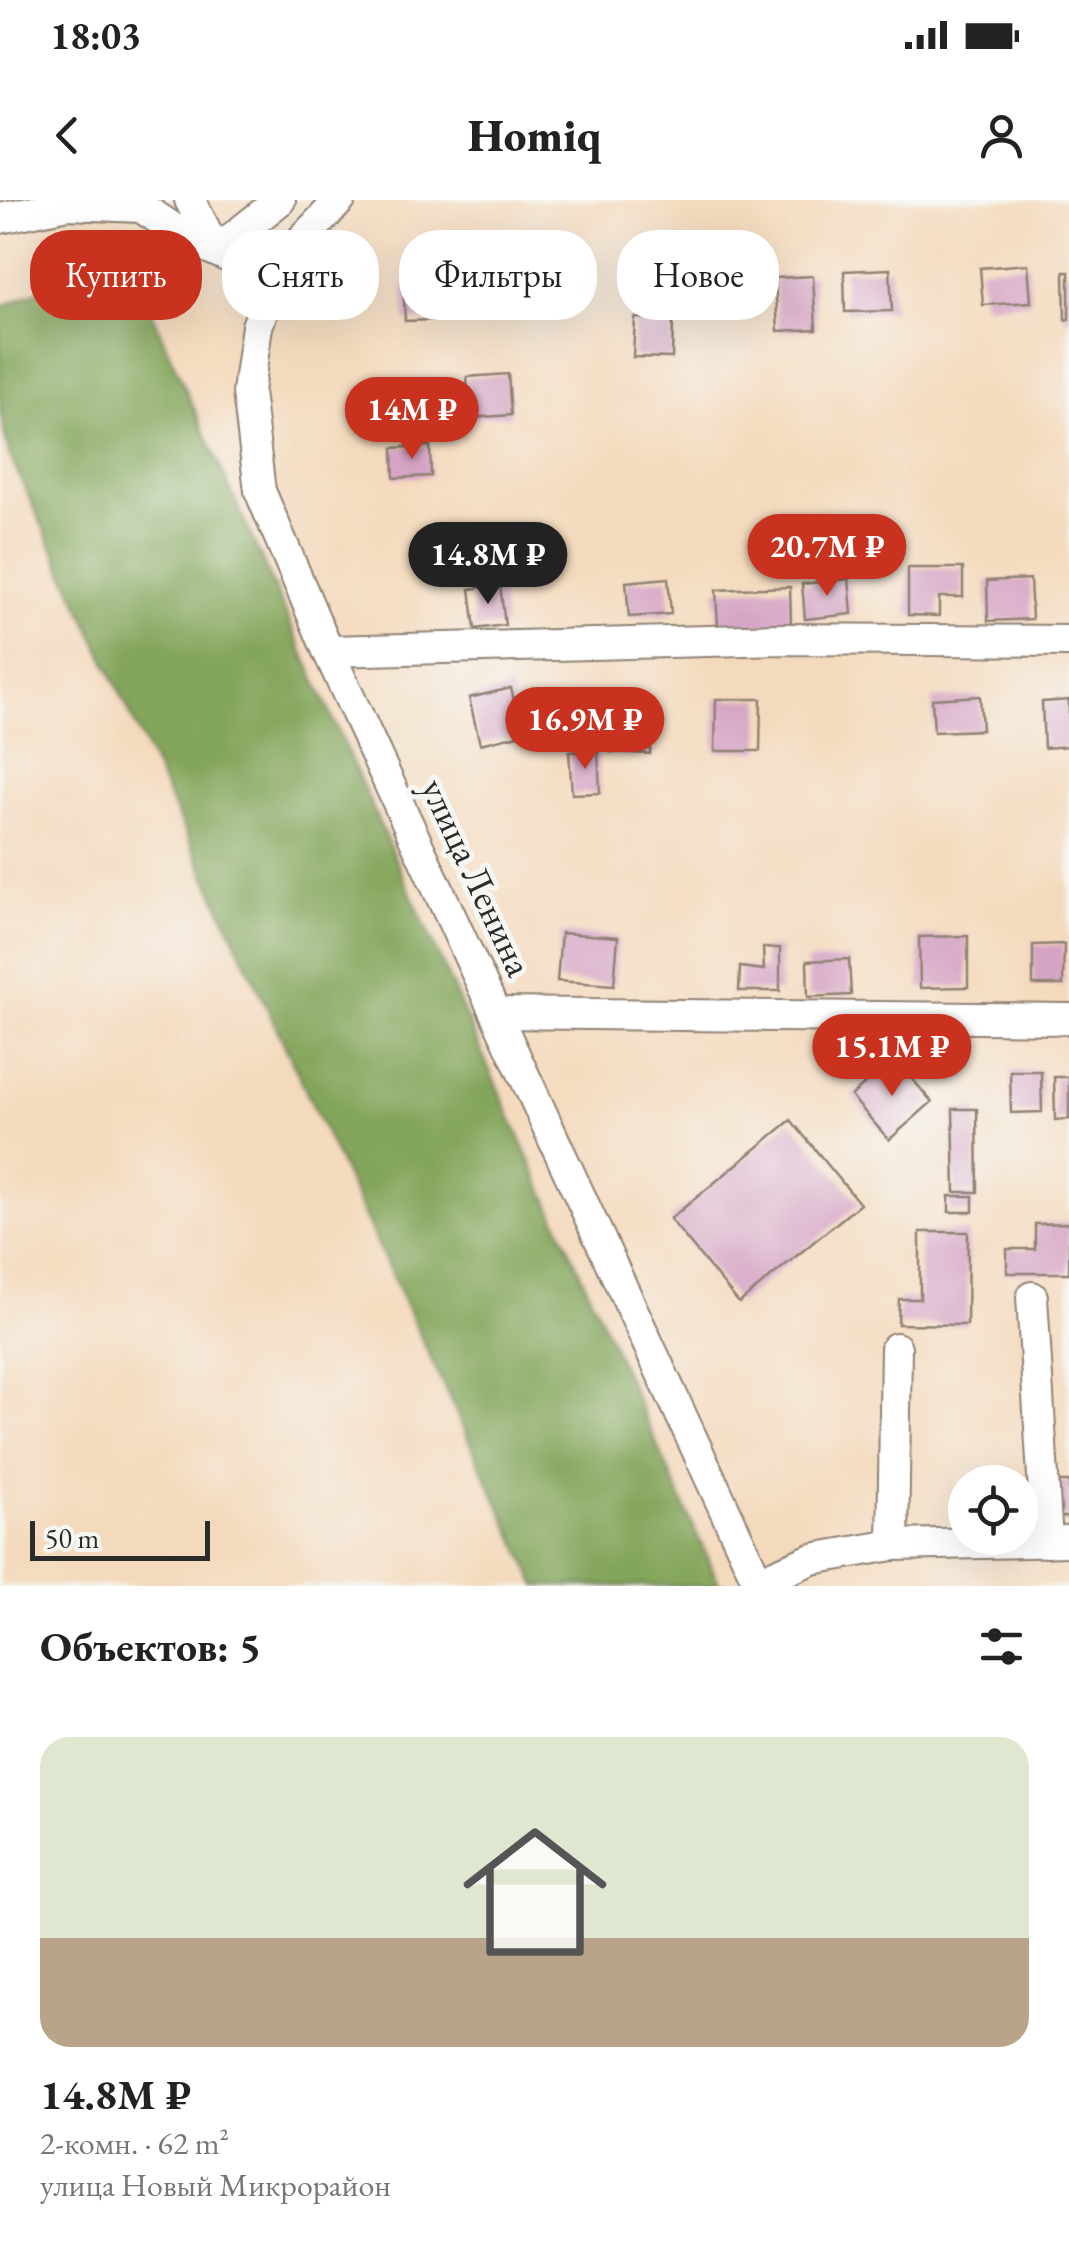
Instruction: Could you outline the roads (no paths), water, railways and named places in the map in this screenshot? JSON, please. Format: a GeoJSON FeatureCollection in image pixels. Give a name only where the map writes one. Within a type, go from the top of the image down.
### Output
{"type":"FeatureCollection","features":[{"type":"Feature","properties":{"kind":"street"},"geometry":{"type":"LineString","coordinates":[[190,200],[216,251]]}},
{"type":"Feature","properties":{"kind":"street"},"geometry":{"type":"LineString","coordinates":[[216,251],[280,200]]}},
{"type":"Feature","properties":{"kind":"street","name":"улица Ленина"},"geometry":{"type":"LineString","coordinates":[[311,230],[340,200]]}},
{"type":"Feature","properties":{"kind":"street"},"geometry":{"type":"LineString","coordinates":[[0,218],[68,204],[141,207],[186,237],[222,254]]}},
{"type":"Feature","properties":{"kind":"street","name":"улица Ленина"},"geometry":{"type":"LineString","coordinates":[[259,320],[248,392],[260,491],[328,651],[759,1584]]}},
{"type":"Feature","properties":{"kind":"street"},"geometry":{"type":"LineString","coordinates":[[328,651],[782,639],[1069,641]]}},
{"type":"Feature","properties":{"kind":"street"},"geometry":{"type":"LineString","coordinates":[[496,1013],[1069,1019]]}},
{"type":"Feature","properties":{"kind":"street"},"geometry":{"type":"LineString","coordinates":[[759,1584],[812,1560],[893,1545],[1058,1541],[1032,1297]]}},
{"type":"Feature","properties":{"kind":"street"},"geometry":{"type":"LineString","coordinates":[[893,1545],[896,1348]]}}]}
